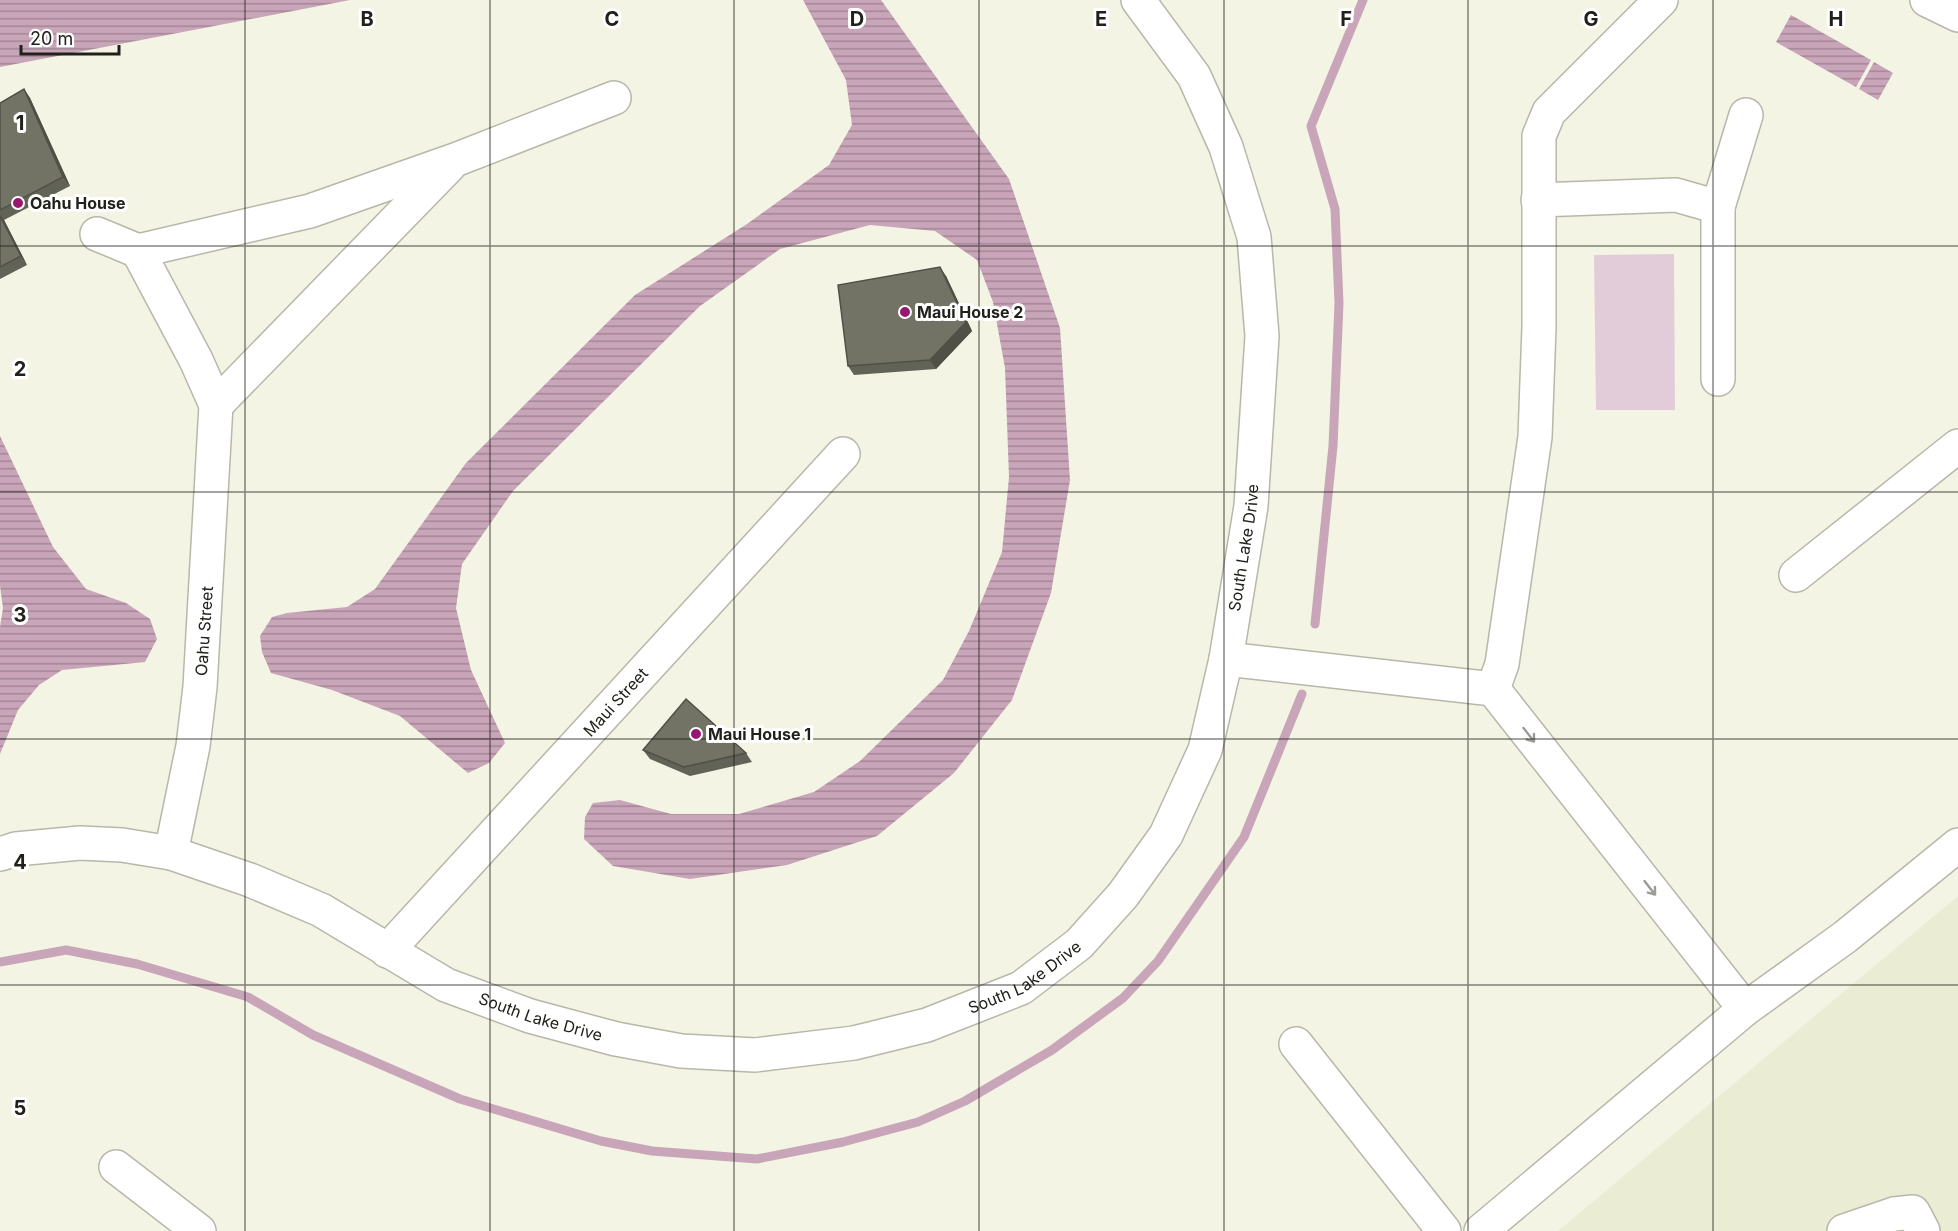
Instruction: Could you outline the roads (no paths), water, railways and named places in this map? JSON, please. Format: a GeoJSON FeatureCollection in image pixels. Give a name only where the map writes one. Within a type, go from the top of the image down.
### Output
{"type":"FeatureCollection","features":[{"type":"Feature","properties":{"kind":"street","name":"South Lake Drive"},"geometry":{"type":"LineString","coordinates":[[0,854],[16,849],[80,843],[122,845],[171,853],[250,880],[321,910],[446,985],[530,1016],[616,1039],[681,1051],[755,1055],[854,1043],[927,1025],[1022,988],[1079,944],[1123,895],[1166,835],[1205,750],[1226,659],[1251,506],[1262,336],[1254,237],[1226,147],[1194,76],[1138,0]]}},
{"type":"Feature","properties":{"kind":"street"},"geometry":{"type":"LineString","coordinates":[[1492,689],[1502,664],[1535,437],[1539,327],[1539,136],[1549,112],[1661,0]]}},
{"type":"Feature","properties":{"kind":"street"},"geometry":{"type":"LineString","coordinates":[[1928,0],[1958,15]]}},
{"type":"Feature","properties":{"kind":"street"},"geometry":{"type":"LineString","coordinates":[[98,234],[138,251],[310,211],[455,160],[614,98]]}},
{"type":"Feature","properties":{"kind":"street"},"geometry":{"type":"LineString","coordinates":[[1718,379],[1718,207],[1746,115]]}},
{"type":"Feature","properties":{"kind":"street"},"geometry":{"type":"LineString","coordinates":[[138,251],[196,360],[216,405],[455,160]]}},
{"type":"Feature","properties":{"kind":"street"},"geometry":{"type":"LineString","coordinates":[[1538,200],[1676,195],[1718,207]]}},
{"type":"Feature","properties":{"kind":"street","name":"Oahu Street"},"geometry":{"type":"LineString","coordinates":[[171,853],[193,746],[200,687],[216,405]]}},
{"type":"Feature","properties":{"kind":"street","name":"Maui Street"},"geometry":{"type":"LineString","coordinates":[[387,951],[843,454]]}},
{"type":"Feature","properties":{"kind":"street"},"geometry":{"type":"LineString","coordinates":[[1796,575],[1955,455]]}},
{"type":"Feature","properties":{"kind":"street"},"geometry":{"type":"LineString","coordinates":[[1226,659],[1492,689],[1745,1009]]}},
{"type":"Feature","properties":{"kind":"street"},"geometry":{"type":"LineString","coordinates":[[1481,1231],[1745,1009],[1845,937],[1958,845]]}},
{"type":"Feature","properties":{"kind":"street"},"geometry":{"type":"LineString","coordinates":[[1296,1044],[1444,1231]]}},
{"type":"Feature","properties":{"kind":"street"},"geometry":{"type":"LineString","coordinates":[[116,1167],[199,1231]]}},
{"type":"Feature","properties":{"kind":"street"},"geometry":{"type":"LineString","coordinates":[[1844,1231],[1894,1214],[1913,1212],[1923,1231]]}},
{"type":"Feature","properties":{"kind":"waterway"},"geometry":{"type":"LineString","coordinates":[[1315,624],[1333,446],[1339,303],[1335,209],[1311,126],[1363,0]]}},
{"type":"Feature","properties":{"kind":"waterway"},"geometry":{"type":"LineString","coordinates":[[0,962],[66,950],[137,964],[248,997],[313,1035],[460,1099],[601,1141],[652,1151],[757,1159],[843,1142],[918,1122],[965,1101],[1052,1050],[1123,998],[1158,961],[1244,837],[1302,694]]}},
{"type":"Feature","properties":{"kind":"place","name":"Oahu House"},"geometry":{"type":"Point","coordinates":[18,203]}},
{"type":"Feature","properties":{"kind":"place","name":"Maui House 2"},"geometry":{"type":"Point","coordinates":[905,312]}},
{"type":"Feature","properties":{"kind":"place","name":"Maui House 1"},"geometry":{"type":"Point","coordinates":[696,734]}}]}
